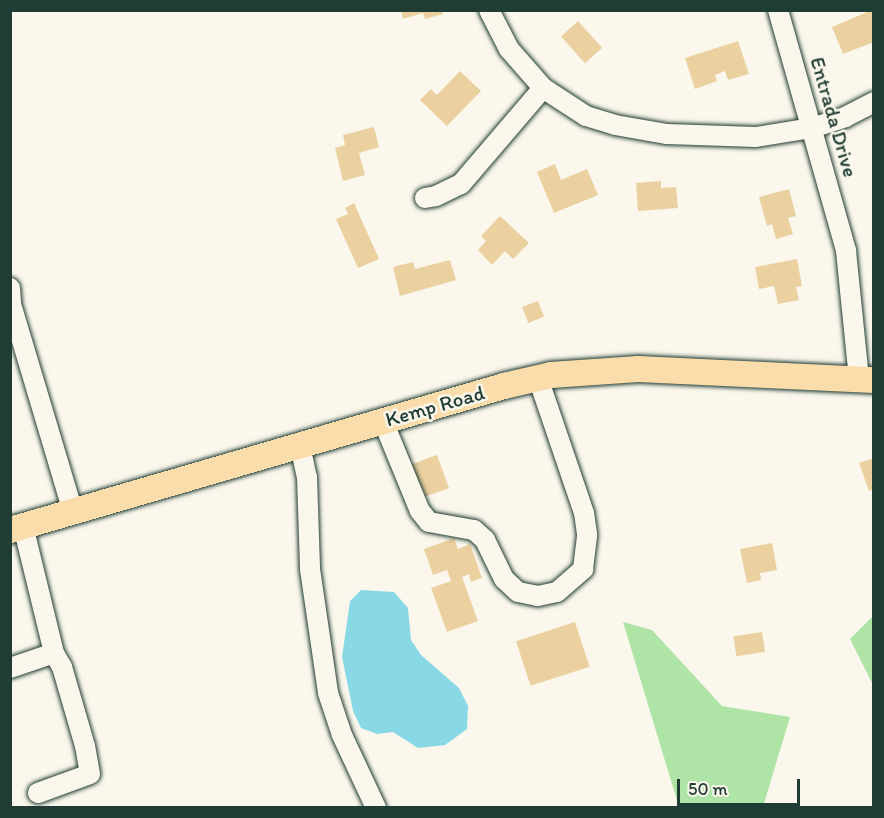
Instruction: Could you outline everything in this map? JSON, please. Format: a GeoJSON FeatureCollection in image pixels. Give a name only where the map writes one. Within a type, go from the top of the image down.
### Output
{"type":"FeatureCollection","features":[{"type":"Feature","properties":{"kind":"main road","name":"Kemp Road"},"geometry":{"type":"LineString","coordinates":[[17,528],[538,378],[592,370],[638,369],[866,379]]}},
{"type":"Feature","properties":{"kind":"street"},"geometry":{"type":"LineString","coordinates":[[489,10],[509,49],[543,88],[586,116],[645,132],[756,137],[812,128],[845,117],[873,102]]}},
{"type":"Feature","properties":{"kind":"street","name":"Entrada Drive"},"geometry":{"type":"LineString","coordinates":[[778,10],[846,251],[866,379]]}},
{"type":"Feature","properties":{"kind":"street"},"geometry":{"type":"LineString","coordinates":[[425,198],[436,196],[461,184],[543,88]]}},
{"type":"Feature","properties":{"kind":"street"},"geometry":{"type":"LineString","coordinates":[[10,288],[11,304],[73,512]]}},
{"type":"Feature","properties":{"kind":"street"},"geometry":{"type":"LineString","coordinates":[[383,421],[420,512],[429,522],[440,525],[458,525],[474,531],[485,540],[504,579],[518,592],[538,596],[557,592],[573,581],[583,569],[587,534],[584,513],[538,378]]}},
{"type":"Feature","properties":{"kind":"street"},"geometry":{"type":"LineString","coordinates":[[300,445],[307,477],[310,569],[328,693],[342,735],[376,807]]}},
{"type":"Feature","properties":{"kind":"street"},"geometry":{"type":"LineString","coordinates":[[17,528],[54,653],[62,667],[85,746],[90,774],[38,793]]}},
{"type":"Feature","properties":{"kind":"street"},"geometry":{"type":"LineString","coordinates":[[10,668],[54,653]]}},
{"type":"Feature","properties":{"kind":"green space"},"geometry":{"type":"Polygon","coordinates":[[[873,616],[873,685],[850,639],[873,616]]]}},
{"type":"Feature","properties":{"kind":"green space"},"geometry":{"type":"Polygon","coordinates":[[[623,622],[652,630],[722,706],[790,717],[763,807],[679,807],[623,622]]]}},
{"type":"Feature","properties":{"kind":"water"},"geometry":{"type":"Polygon","coordinates":[[[361,590],[394,592],[408,608],[411,640],[421,655],[459,688],[468,706],[467,729],[445,745],[418,748],[393,732],[377,734],[361,728],[353,711],[342,657],[350,601],[361,590]]]}},
{"type":"Feature","properties":{"kind":"building"},"geometry":{"type":"Polygon","coordinates":[[[401,10],[442,10],[443,14],[425,19],[423,13],[403,19],[401,10]]]}},
{"type":"Feature","properties":{"kind":"building"},"geometry":{"type":"Polygon","coordinates":[[[872,10],[874,42],[843,54],[832,27],[872,10]]]}},
{"type":"Feature","properties":{"kind":"building"},"geometry":{"type":"Polygon","coordinates":[[[578,21],[602,48],[585,63],[561,36],[578,21]]]}},
{"type":"Feature","properties":{"kind":"building"},"geometry":{"type":"Polygon","coordinates":[[[738,41],[749,74],[728,80],[725,71],[715,75],[717,81],[695,89],[685,58],[738,41]]]}},
{"type":"Feature","properties":{"kind":"building"},"geometry":{"type":"Polygon","coordinates":[[[460,71],[481,91],[447,126],[420,100],[431,89],[437,95],[460,71]]]}},
{"type":"Feature","properties":{"kind":"building"},"geometry":{"type":"Polygon","coordinates":[[[374,127],[379,147],[359,153],[365,175],[343,181],[335,148],[345,145],[343,135],[374,127]]]}},
{"type":"Feature","properties":{"kind":"building"},"geometry":{"type":"Polygon","coordinates":[[[555,164],[561,180],[587,169],[598,195],[554,213],[537,172],[555,164]]]}},
{"type":"Feature","properties":{"kind":"building"},"geometry":{"type":"Polygon","coordinates":[[[661,181],[661,188],[676,187],[678,208],[638,211],[636,183],[661,181]]]}},
{"type":"Feature","properties":{"kind":"building"},"geometry":{"type":"Polygon","coordinates":[[[789,189],[796,216],[788,218],[793,234],[776,239],[772,224],[767,226],[759,197],[789,189]]]}},
{"type":"Feature","properties":{"kind":"building"},"geometry":{"type":"Polygon","coordinates":[[[354,203],[379,259],[358,268],[336,219],[348,214],[345,208],[354,203]]]}},
{"type":"Feature","properties":{"kind":"building"},"geometry":{"type":"Polygon","coordinates":[[[500,216],[529,243],[513,259],[505,251],[492,265],[478,250],[486,241],[481,236],[500,216]]]}},
{"type":"Feature","properties":{"kind":"building"},"geometry":{"type":"Polygon","coordinates":[[[797,259],[802,286],[796,287],[799,300],[778,304],[774,286],[759,289],[755,267],[797,259]]]}},
{"type":"Feature","properties":{"kind":"building"},"geometry":{"type":"Polygon","coordinates":[[[450,260],[456,280],[400,296],[393,267],[413,262],[415,269],[450,260]]]}},
{"type":"Feature","properties":{"kind":"building"},"geometry":{"type":"Polygon","coordinates":[[[538,301],[544,317],[528,323],[522,307],[538,301]]]}},
{"type":"Feature","properties":{"kind":"building"},"geometry":{"type":"Polygon","coordinates":[[[437,455],[449,488],[423,497],[411,465],[437,455]]]}},
{"type":"Feature","properties":{"kind":"building"},"geometry":{"type":"Polygon","coordinates":[[[874,458],[874,489],[869,491],[859,463],[874,458]]]}},
{"type":"Feature","properties":{"kind":"building"},"geometry":{"type":"Polygon","coordinates":[[[454,538],[458,549],[470,544],[482,578],[471,582],[469,574],[462,577],[478,621],[447,632],[431,588],[451,581],[447,570],[433,575],[424,549],[454,538]]]}},
{"type":"Feature","properties":{"kind":"building"},"geometry":{"type":"Polygon","coordinates":[[[772,543],[777,570],[760,573],[761,580],[747,583],[740,549],[772,543]]]}},
{"type":"Feature","properties":{"kind":"building"},"geometry":{"type":"Polygon","coordinates":[[[575,622],[590,667],[531,686],[516,641],[575,622]]]}},
{"type":"Feature","properties":{"kind":"building"},"geometry":{"type":"Polygon","coordinates":[[[762,632],[765,652],[736,656],[733,637],[762,632]]]}}]}
